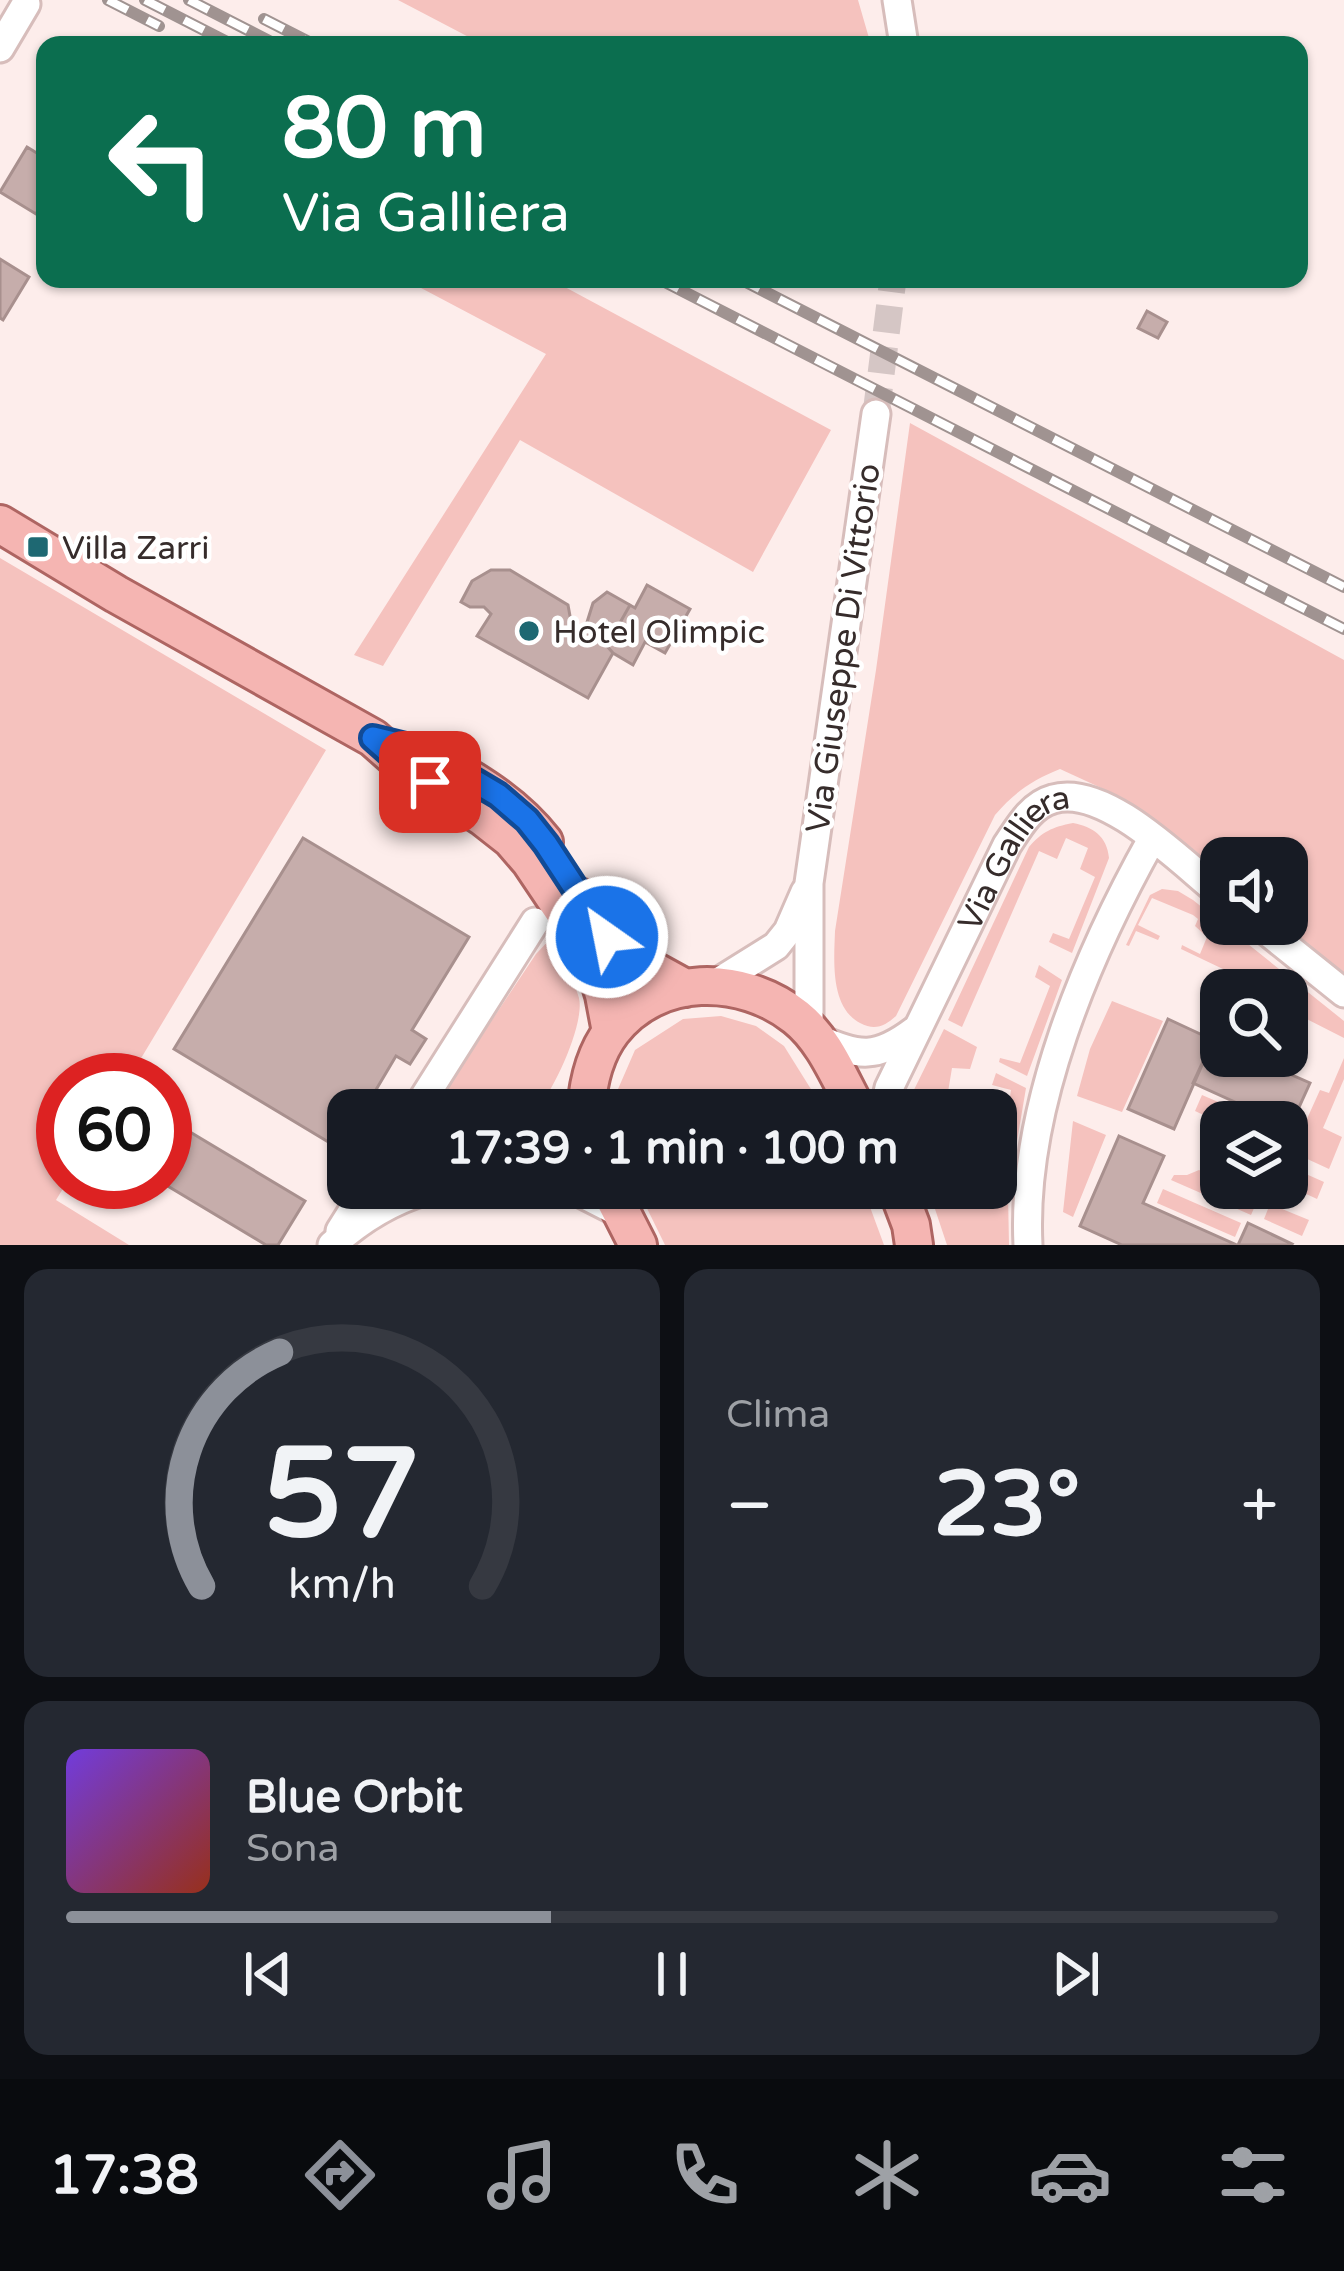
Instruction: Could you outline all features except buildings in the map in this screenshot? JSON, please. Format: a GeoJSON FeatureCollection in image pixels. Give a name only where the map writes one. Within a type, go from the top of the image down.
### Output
{"type":"FeatureCollection","features":[{"type":"Feature","properties":{"kind":"main road"},"geometry":{"type":"LineString","coordinates":[[0,524],[373,738],[408,769],[511,839],[575,928],[595,966],[610,1032]]}},
{"type":"Feature","properties":{"kind":"main road"},"geometry":{"type":"LineString","coordinates":[[373,738],[422,750],[498,795],[527,820],[607,937],[625,955],[700,986],[752,991],[774,1002],[813,1034],[845,1089]]}},
{"type":"Feature","properties":{"kind":"main road"},"geometry":{"type":"LineString","coordinates":[[586,1089],[610,1032],[643,1004],[700,986]]}},
{"type":"Feature","properties":{"kind":"main road"},"geometry":{"type":"LineString","coordinates":[[905,1209],[914,1245]]}},
{"type":"Feature","properties":{"kind":"street"},"geometry":{"type":"LineString","coordinates":[[897,0],[903,36]]}},
{"type":"Feature","properties":{"kind":"street"},"geometry":{"type":"LineString","coordinates":[[0,48],[26,4]]}},
{"type":"Feature","properties":{"kind":"street","name":"Via Giuseppe Di Vittorio"},"geometry":{"type":"LineString","coordinates":[[813,1034],[809,883],[876,414]]}},
{"type":"Feature","properties":{"kind":"street","name":"Via Galliera"},"geometry":{"type":"LineString","coordinates":[[889,1089],[1007,845],[1038,807],[1054,798],[1101,804],[1200,877]]}},
{"type":"Feature","properties":{"kind":"street"},"geometry":{"type":"LineString","coordinates":[[1028,1245],[1034,1154],[1045,1092],[1119,897],[1152,838]]}},
{"type":"Feature","properties":{"kind":"street","name":"Via Giuseppe Di Vittorio"},"geometry":{"type":"LineString","coordinates":[[700,986],[776,946],[788,931],[809,883]]}},
{"type":"Feature","properties":{"kind":"street"},"geometry":{"type":"LineString","coordinates":[[429,1089],[535,922]]}},
{"type":"Feature","properties":{"kind":"street"},"geometry":{"type":"LineString","coordinates":[[1284,945],[1344,993]]}},
{"type":"Feature","properties":{"kind":"street"},"geometry":{"type":"LineString","coordinates":[[813,1034],[844,1050],[873,1054],[918,1028]]}},
{"type":"Feature","properties":{"kind":"street"},"geometry":{"type":"LineString","coordinates":[[332,1245],[354,1209]]}},
{"type":"Feature","properties":{"kind":"street"},"geometry":{"type":"LineString","coordinates":[[332,1245],[356,1223],[383,1209]]}},
{"type":"Feature","properties":{"kind":"shaded area"},"geometry":{"type":"Polygon","coordinates":[[[398,0],[858,0],[868,36],[467,36],[398,0]]]}},
{"type":"Feature","properties":{"kind":"shaded area"},"geometry":{"type":"Polygon","coordinates":[[[421,288],[567,288],[831,430],[753,572],[520,440],[383,666],[354,655],[546,354],[421,288]]]}},
{"type":"Feature","properties":{"kind":"shaded area"},"geometry":{"type":"Polygon","coordinates":[[[910,423],[1344,660],[1344,974],[1308,944],[1308,837],[1200,837],[1200,859],[1110,792],[1060,769],[1024,788],[995,815],[896,1016],[875,1027],[860,1023],[850,1016],[839,995],[835,931],[910,423]]]}},
{"type":"Feature","properties":{"kind":"shaded area"},"geometry":{"type":"Polygon","coordinates":[[[0,558],[326,750],[144,1053],[36,1053],[36,1209],[71,1209],[129,1245],[0,1245],[0,558]]]}},
{"type":"Feature","properties":{"kind":"shaded area"},"geometry":{"type":"Polygon","coordinates":[[[1073,823],[1098,834],[1109,858],[1072,953],[1049,942],[1053,933],[1069,939],[1095,877],[1080,869],[1088,848],[1066,838],[1057,859],[1039,851],[962,1027],[948,1020],[1029,847],[1048,831],[1073,823]]]}},
{"type":"Feature","properties":{"kind":"shaded area"},"geometry":{"type":"Polygon","coordinates":[[[1162,889],[1193,900],[1200,906],[1200,931],[1193,915],[1152,898],[1138,925],[1160,936],[1158,940],[1136,931],[1126,945],[1150,895],[1162,889]]]}},
{"type":"Feature","properties":{"kind":"shaded area"},"geometry":{"type":"Polygon","coordinates":[[[552,937],[579,998],[577,1023],[550,1089],[446,1089],[552,937]]]}},
{"type":"Feature","properties":{"kind":"shaded area"},"geometry":{"type":"Polygon","coordinates":[[[1182,945],[1200,954],[1204,945],[1249,945],[1279,969],[1223,969],[1181,949],[1182,945]]]}},
{"type":"Feature","properties":{"kind":"shaded area"},"geometry":{"type":"Polygon","coordinates":[[[1039,965],[1062,980],[1027,1076],[999,1062],[1000,1058],[1020,1063],[1050,986],[1035,977],[1039,965]]]}},
{"type":"Feature","properties":{"kind":"shaded area"},"geometry":{"type":"Polygon","coordinates":[[[1308,992],[1344,1021],[1344,1038],[1308,1020],[1308,992]]]}},
{"type":"Feature","properties":{"kind":"shaded area"},"geometry":{"type":"Polygon","coordinates":[[[1112,1001],[1163,1021],[1122,1112],[1077,1096],[1090,1049],[1112,1001]]]}},
{"type":"Feature","properties":{"kind":"shaded area"},"geometry":{"type":"Polygon","coordinates":[[[721,1016],[756,1026],[784,1046],[811,1089],[618,1089],[635,1050],[683,1019],[721,1016]]]}},
{"type":"Feature","properties":{"kind":"shaded area"},"geometry":{"type":"Polygon","coordinates":[[[944,1029],[977,1047],[970,1069],[952,1068],[948,1089],[914,1089],[944,1029]]]}},
{"type":"Feature","properties":{"kind":"shaded area"},"geometry":{"type":"Polygon","coordinates":[[[1344,1058],[1344,1079],[1323,1128],[1342,1137],[1329,1169],[1308,1159],[1308,1117],[1320,1090],[1329,1093],[1344,1058]]]}},
{"type":"Feature","properties":{"kind":"shaded area"},"geometry":{"type":"Polygon","coordinates":[[[996,1073],[1026,1088],[1017,1141],[1017,1089],[992,1085],[996,1073]]]}},
{"type":"Feature","properties":{"kind":"shaded area"},"geometry":{"type":"Polygon","coordinates":[[[1073,1121],[1106,1135],[1073,1217],[1063,1212],[1073,1121]]]}},
{"type":"Feature","properties":{"kind":"shaded area"},"geometry":{"type":"Polygon","coordinates":[[[1200,1170],[1200,1193],[1171,1180],[1174,1175],[1200,1170]]]}},
{"type":"Feature","properties":{"kind":"shaded area"},"geometry":{"type":"Polygon","coordinates":[[[1308,1175],[1324,1182],[1317,1199],[1308,1195],[1308,1175]]]}},
{"type":"Feature","properties":{"kind":"shaded area"},"geometry":{"type":"Polygon","coordinates":[[[1163,1189],[1241,1223],[1235,1237],[1157,1203],[1163,1189]]]}},
{"type":"Feature","properties":{"kind":"shaded area"},"geometry":{"type":"Polygon","coordinates":[[[647,1209],[871,1209],[884,1245],[665,1245],[647,1209]]]}},
{"type":"Feature","properties":{"kind":"shaded area"},"geometry":{"type":"Polygon","coordinates":[[[935,1209],[1008,1209],[1009,1245],[947,1245],[935,1209]]]}},
{"type":"Feature","properties":{"kind":"shaded area"},"geometry":{"type":"Polygon","coordinates":[[[1268,1209],[1282,1209],[1309,1220],[1302,1236],[1264,1219],[1268,1209]]]}},
{"type":"Feature","properties":{"kind":"tunnel"},"geometry":{"type":"LineString","coordinates":[[876,414],[892,288]]}},
{"type":"Feature","properties":{"kind":"railway"},"geometry":{"type":"LineString","coordinates":[[108,0],[159,26]]}},
{"type":"Feature","properties":{"kind":"railway"},"geometry":{"type":"LineString","coordinates":[[145,0],[215,36]]}},
{"type":"Feature","properties":{"kind":"railway"},"geometry":{"type":"LineString","coordinates":[[189,0],[259,36]]}},
{"type":"Feature","properties":{"kind":"railway"},"geometry":{"type":"LineString","coordinates":[[264,19],[297,36]]}},
{"type":"Feature","properties":{"kind":"railway"},"geometry":{"type":"LineString","coordinates":[[677,288],[1344,629]]}},
{"type":"Feature","properties":{"kind":"railway"},"geometry":{"type":"LineString","coordinates":[[758,288],[1344,587]]}},
{"type":"Feature","properties":{"kind":"place","name":"Villa Zarri"},"geometry":{"type":"Point","coordinates":[38,547]}},
{"type":"Feature","properties":{"kind":"place","name":"Hotel Olimpic"},"geometry":{"type":"Point","coordinates":[529,631]}},
{"type":"Feature","properties":{"kind":"route"},"geometry":{"type":"LineString","coordinates":[[430,782],[373,738],[422,750],[498,795],[546,844],[607,937]]}}]}
